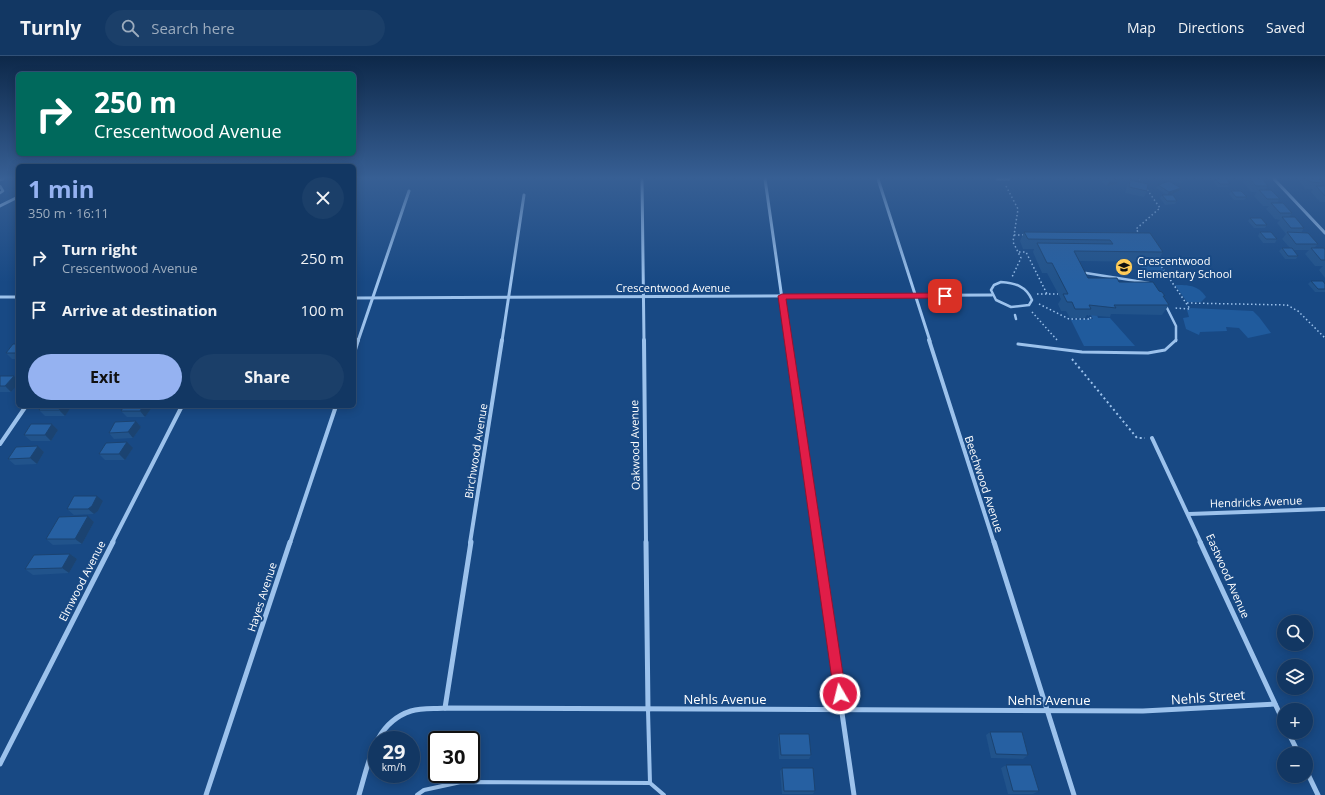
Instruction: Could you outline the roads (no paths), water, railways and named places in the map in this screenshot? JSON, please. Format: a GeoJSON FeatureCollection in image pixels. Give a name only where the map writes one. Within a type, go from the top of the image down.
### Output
{"type":"FeatureCollection","features":[{"type":"Feature","properties":{"kind":"street"},"geometry":{"type":"LineString","coordinates":[[356,347],[401,213]]}},
{"type":"Feature","properties":{"kind":"street","name":"Birchwood Avenue"},"geometry":{"type":"LineString","coordinates":[[445,708],[521,213]]}},
{"type":"Feature","properties":{"kind":"street","name":"Oakwood Avenue"},"geometry":{"type":"LineString","coordinates":[[642,213],[648,710]]}},
{"type":"Feature","properties":{"kind":"street"},"geometry":{"type":"LineString","coordinates":[[770,213],[854,795]]}},
{"type":"Feature","properties":{"kind":"street","name":"Beechwood Avenue"},"geometry":{"type":"LineString","coordinates":[[889,213],[1074,795]]}},
{"type":"Feature","properties":{"kind":"street"},"geometry":{"type":"LineString","coordinates":[[1307,213],[1325,233]]}},
{"type":"Feature","properties":{"kind":"street","name":"Crescentwood Avenue"},"geometry":{"type":"LineString","coordinates":[[356,298],[642,298],[992,295]]}},
{"type":"Feature","properties":{"kind":"street"},"geometry":{"type":"LineString","coordinates":[[0,297],[16,297]]}},
{"type":"Feature","properties":{"kind":"street"},"geometry":{"type":"LineString","coordinates":[[0,444],[25,408]]}},
{"type":"Feature","properties":{"kind":"street","name":"Elmwood Avenue"},"geometry":{"type":"LineString","coordinates":[[0,764],[181,408]]}},
{"type":"Feature","properties":{"kind":"street","name":"Hayes Avenue"},"geometry":{"type":"LineString","coordinates":[[206,795],[335,408]]}},
{"type":"Feature","properties":{"kind":"street","name":"Eastwood Avenue"},"geometry":{"type":"LineString","coordinates":[[1152,438],[1189,514],[1277,708]]}},
{"type":"Feature","properties":{"kind":"street","name":"Hendricks Avenue"},"geometry":{"type":"LineString","coordinates":[[1189,514],[1325,509]]}},
{"type":"Feature","properties":{"kind":"street","name":"Nehls Street"},"geometry":{"type":"LineString","coordinates":[[1143,712],[1275,704]]}},
{"type":"Feature","properties":{"kind":"street","name":"Nehls Avenue"},"geometry":{"type":"LineString","coordinates":[[359,795],[376,738],[388,724],[398,716],[412,711],[445,708],[1143,712]]}},
{"type":"Feature","properties":{"kind":"street"},"geometry":{"type":"LineString","coordinates":[[1312,783],[1318,795]]}},
{"type":"Feature","properties":{"kind":"lane"},"geometry":{"type":"LineString","coordinates":[[1086,273],[1152,283]]}},
{"type":"Feature","properties":{"kind":"lane"},"geometry":{"type":"LineString","coordinates":[[1010,282],[1026,289],[1032,300],[1029,305],[1022,308],[1013,308],[996,301],[992,295],[991,290],[994,285],[1010,282]]}},
{"type":"Feature","properties":{"kind":"lane"},"geometry":{"type":"LineString","coordinates":[[1018,344],[1082,352],[1148,354],[1164,350],[1176,341],[1178,331],[1175,320],[1164,302]]}},
{"type":"Feature","properties":{"kind":"lane"},"geometry":{"type":"LineString","coordinates":[[1015,315],[1016,319]]}},
{"type":"Feature","properties":{"kind":"lane"},"geometry":{"type":"LineString","coordinates":[[648,710],[650,783]]}},
{"type":"Feature","properties":{"kind":"lane"},"geometry":{"type":"LineString","coordinates":[[417,795],[424,790],[461,782],[650,783],[664,795]]}},
{"type":"Feature","properties":{"kind":"place","name":"Crescentwood Elementary School"},"geometry":{"type":"Point","coordinates":[1124,267]}}]}
